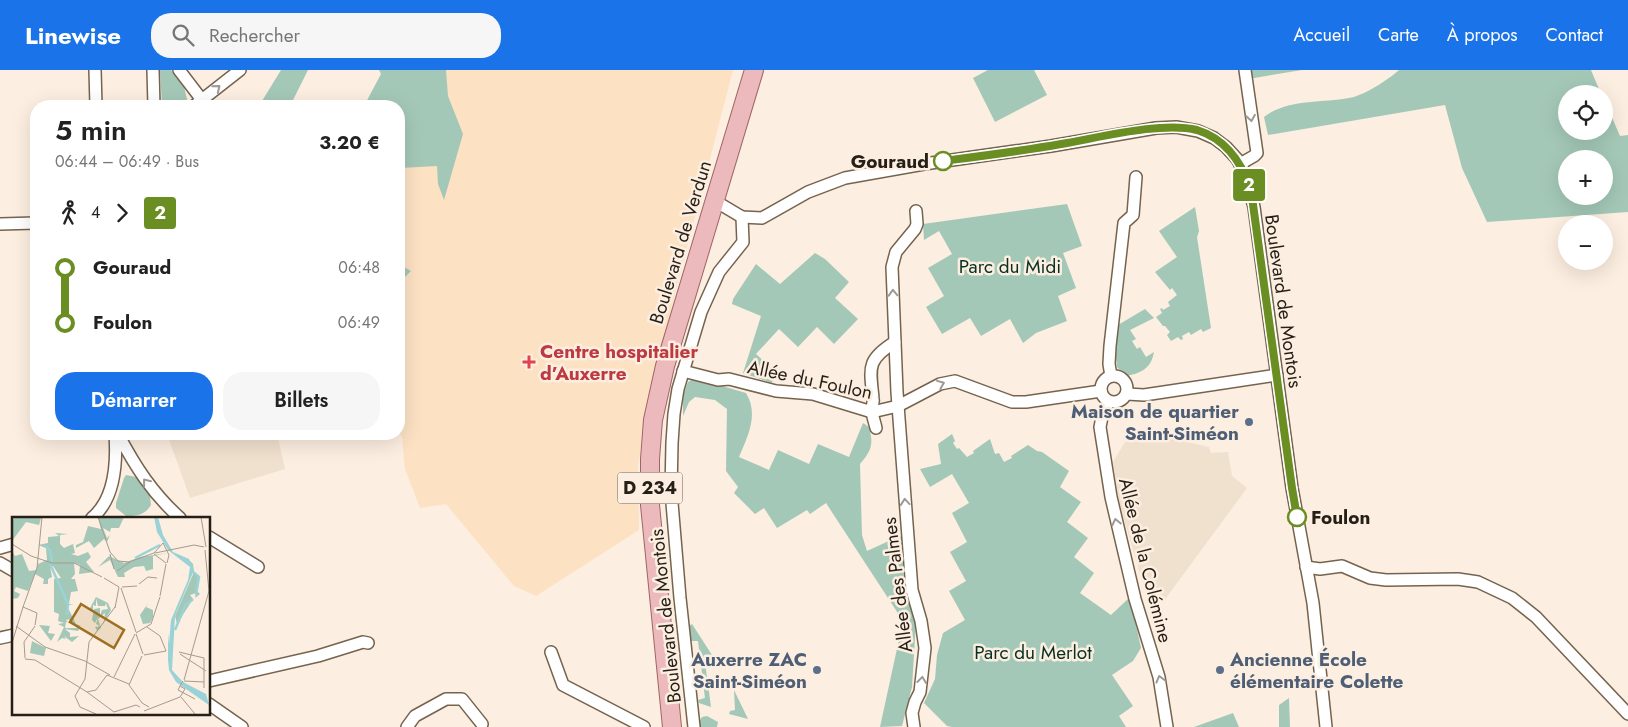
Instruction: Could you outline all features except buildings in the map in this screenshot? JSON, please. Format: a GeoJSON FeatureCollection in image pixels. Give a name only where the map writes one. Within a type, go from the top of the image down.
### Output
{"type":"FeatureCollection","features":[{"type":"Feature","properties":{"kind":"main road","name":"Boulevard de Verdun"},"geometry":{"type":"LineString","coordinates":[[672,727],[651,524],[653,420],[663,373],[754,70]]}},
{"type":"Feature","properties":{"kind":"street"},"geometry":{"type":"LineString","coordinates":[[95,70],[96,100]]}},
{"type":"Feature","properties":{"kind":"street"},"geometry":{"type":"LineString","coordinates":[[153,70],[154,100]]}},
{"type":"Feature","properties":{"kind":"street"},"geometry":{"type":"LineString","coordinates":[[178,70],[196,100]]}},
{"type":"Feature","properties":{"kind":"street"},"geometry":{"type":"LineString","coordinates":[[202,100],[240,70]]}},
{"type":"Feature","properties":{"kind":"street"},"geometry":{"type":"LineString","coordinates":[[1240,164],[1257,153],[1245,70]]}},
{"type":"Feature","properties":{"kind":"street","name":"Boulevard de Montois"},"geometry":{"type":"LineString","coordinates":[[694,727],[680,598],[670,478],[674,414],[683,370],[700,312],[708,292],[719,272],[743,242],[742,217],[762,218],[808,192],[835,181],[864,174],[1156,128],[1176,127],[1198,131],[1214,138],[1226,147],[1240,164],[1251,190],[1292,488],[1313,603],[1326,727]]}},
{"type":"Feature","properties":{"kind":"street"},"geometry":{"type":"LineString","coordinates":[[1111,376],[1109,364],[1110,346],[1124,223],[1133,215],[1136,177]]}},
{"type":"Feature","properties":{"kind":"street"},"geometry":{"type":"LineString","coordinates":[[715,201],[742,217]]}},
{"type":"Feature","properties":{"kind":"street","name":"Allée des Palmes"},"geometry":{"type":"LineString","coordinates":[[914,727],[912,713],[920,692],[925,648],[921,621],[912,590],[898,406],[892,267],[893,258],[900,246],[915,229],[917,224],[916,211]]}},
{"type":"Feature","properties":{"kind":"street"},"geometry":{"type":"LineString","coordinates":[[0,224],[30,223]]}},
{"type":"Feature","properties":{"kind":"street"},"geometry":{"type":"LineString","coordinates":[[876,428],[872,412],[874,401],[870,372],[873,360],[883,349],[895,342]]}},
{"type":"Feature","properties":{"kind":"street","name":"Allée du Foulon"},"geometry":{"type":"LineString","coordinates":[[683,370],[718,380],[729,380],[776,391],[829,397],[872,412],[898,406],[940,384],[955,380],[1012,402],[1026,402],[1101,391]]}},
{"type":"Feature","properties":{"kind":"street"},"geometry":{"type":"LineString","coordinates":[[1127,394],[1144,395],[1276,375]]}},
{"type":"Feature","properties":{"kind":"street"},"geometry":{"type":"LineString","coordinates":[[1111,376],[1123,379],[1127,386],[1127,394],[1121,401],[1109,402],[1101,391],[1102,384],[1111,376]]}},
{"type":"Feature","properties":{"kind":"street","name":"Allée de la Colémine"},"geometry":{"type":"LineString","coordinates":[[1109,402],[1103,412],[1100,426],[1110,497],[1137,606],[1161,684],[1167,727]]}},
{"type":"Feature","properties":{"kind":"street"},"geometry":{"type":"LineString","coordinates":[[93,517],[108,497],[116,451],[116,440]]}},
{"type":"Feature","properties":{"kind":"street"},"geometry":{"type":"LineString","coordinates":[[120,440],[138,470],[158,497],[177,517]]}},
{"type":"Feature","properties":{"kind":"street"},"geometry":{"type":"LineString","coordinates":[[210,538],[258,568]]}},
{"type":"Feature","properties":{"kind":"street"},"geometry":{"type":"LineString","coordinates":[[0,563],[12,570]]}},
{"type":"Feature","properties":{"kind":"street"},"geometry":{"type":"LineString","coordinates":[[1306,566],[1320,569],[1342,566],[1370,578],[1386,580],[1458,579],[1478,582],[1497,590],[1523,605],[1536,617],[1628,714]]}},
{"type":"Feature","properties":{"kind":"street"},"geometry":{"type":"LineString","coordinates":[[210,681],[318,656],[363,642],[368,643]]}},
{"type":"Feature","properties":{"kind":"street"},"geometry":{"type":"LineString","coordinates":[[551,652],[563,685],[644,727]]}},
{"type":"Feature","properties":{"kind":"street"},"geometry":{"type":"LineString","coordinates":[[407,727],[415,716],[446,699],[462,699],[482,724]]}},
{"type":"Feature","properties":{"kind":"street"},"geometry":{"type":"LineString","coordinates":[[210,705],[242,727]]}},
{"type":"Feature","properties":{"kind":"shaded area","name":"Centre hospitalier d’Auxerre"},"geometry":{"type":"Polygon","coordinates":[[[383,70],[733,70],[672,305],[645,420],[638,466],[639,530],[536,596],[514,586],[446,504],[420,508],[405,469],[402,440],[405,440],[405,100],[372,100],[383,70]]]}},
{"type":"Feature","properties":{"kind":"shaded area"},"geometry":{"type":"Polygon","coordinates":[[[1170,438],[1209,447],[1211,453],[1228,452],[1232,476],[1247,488],[1163,602],[1144,587],[1119,502],[1113,462],[1125,442],[1170,438]]]}},
{"type":"Feature","properties":{"kind":"shaded area"},"geometry":{"type":"Polygon","coordinates":[[[169,440],[278,440],[285,469],[190,498],[169,440]]]}},
{"type":"Feature","properties":{"kind":"green space"},"geometry":{"type":"Polygon","coordinates":[[[160,70],[171,70],[184,87],[187,99],[162,100],[160,70]]]}},
{"type":"Feature","properties":{"kind":"green space"},"geometry":{"type":"Polygon","coordinates":[[[281,70],[308,70],[293,100],[263,100],[281,70]]]}},
{"type":"Feature","properties":{"kind":"green space"},"geometry":{"type":"Polygon","coordinates":[[[379,70],[446,70],[448,96],[463,134],[444,200],[438,184],[437,166],[405,168],[405,100],[367,100],[381,74],[379,70]]]}},
{"type":"Feature","properties":{"kind":"green space"},"geometry":{"type":"Polygon","coordinates":[[[988,70],[1034,70],[1047,95],[995,122],[973,78],[988,70]]]}},
{"type":"Feature","properties":{"kind":"green space"},"geometry":{"type":"Polygon","coordinates":[[[1248,70],[1302,70],[1248,79],[1248,70]]]}},
{"type":"Feature","properties":{"kind":"green space"},"geometry":{"type":"Polygon","coordinates":[[[1399,70],[1591,70],[1597,85],[1558,85],[1558,140],[1613,140],[1613,120],[1620,136],[1628,135],[1628,212],[1558,215],[1558,217],[1487,222],[1462,168],[1445,105],[1268,135],[1264,117],[1273,111],[1294,104],[1355,97],[1375,87],[1399,70]]]}},
{"type":"Feature","properties":{"kind":"green space","name":"Parc du Midi"},"geometry":{"type":"Polygon","coordinates":[[[1067,204],[1082,246],[1063,253],[1076,288],[1058,296],[1067,321],[1036,333],[1023,343],[1010,319],[981,336],[970,318],[942,334],[926,307],[944,296],[928,268],[952,254],[939,231],[924,240],[923,224],[1067,204]]]}},
{"type":"Feature","properties":{"kind":"green space"},"geometry":{"type":"Polygon","coordinates":[[[1195,207],[1199,231],[1197,237],[1211,328],[1203,332],[1201,329],[1191,335],[1189,332],[1182,336],[1183,339],[1181,340],[1178,337],[1171,341],[1167,335],[1170,332],[1156,317],[1162,313],[1160,309],[1162,308],[1163,310],[1170,306],[1168,302],[1177,295],[1172,288],[1170,290],[1155,272],[1177,257],[1159,231],[1195,207]]]}},
{"type":"Feature","properties":{"kind":"green space"},"geometry":{"type":"Polygon","coordinates":[[[815,253],[825,259],[849,282],[835,298],[858,319],[834,344],[817,327],[798,347],[779,329],[756,354],[775,371],[772,383],[743,373],[761,316],[732,304],[733,299],[756,264],[780,284],[815,253]]]}},
{"type":"Feature","properties":{"kind":"green space"},"geometry":{"type":"Polygon","coordinates":[[[405,268],[411,271],[405,277],[405,268]]]}},
{"type":"Feature","properties":{"kind":"green space"},"geometry":{"type":"Polygon","coordinates":[[[1145,309],[1154,318],[1130,330],[1136,339],[1132,341],[1137,349],[1140,347],[1146,357],[1154,352],[1153,358],[1144,369],[1126,376],[1117,367],[1115,348],[1118,325],[1145,309]]]}},
{"type":"Feature","properties":{"kind":"green space"},"geometry":{"type":"Polygon","coordinates":[[[695,378],[746,393],[752,409],[752,417],[749,433],[739,457],[769,470],[778,450],[809,464],[818,444],[849,457],[863,423],[869,427],[871,443],[867,455],[860,464],[862,535],[867,551],[902,535],[904,586],[916,621],[912,687],[902,726],[880,727],[903,621],[826,503],[810,514],[807,510],[777,528],[764,508],[755,514],[734,493],[738,487],[726,471],[727,409],[715,400],[695,397],[689,402],[683,416],[683,395],[688,382],[695,378]]]}},
{"type":"Feature","properties":{"kind":"green space","name":"Parc du Merlot"},"geometry":{"type":"Polygon","coordinates":[[[952,434],[955,441],[953,443],[967,457],[990,439],[995,454],[999,453],[1004,462],[1028,445],[1042,452],[1069,471],[1060,487],[1081,502],[1067,522],[1088,538],[1074,557],[1094,573],[1080,593],[1111,615],[1130,597],[1141,648],[1133,661],[1112,675],[1133,706],[1119,716],[1126,727],[952,727],[947,726],[924,703],[935,679],[937,655],[943,633],[965,620],[949,591],[966,581],[950,552],[967,542],[952,513],[969,503],[952,474],[930,487],[920,469],[941,464],[938,444],[952,434]]]}},
{"type":"Feature","properties":{"kind":"green space"},"geometry":{"type":"Polygon","coordinates":[[[126,475],[136,477],[150,496],[151,505],[146,511],[134,516],[126,516],[116,508],[126,475]]]}},
{"type":"Feature","properties":{"kind":"green space"},"geometry":{"type":"Polygon","coordinates":[[[692,624],[712,655],[704,655],[711,707],[699,703],[698,700],[705,698],[698,641],[690,641],[689,626],[692,624]]]}},
{"type":"Feature","properties":{"kind":"green space"},"geometry":{"type":"Polygon","coordinates":[[[734,690],[748,719],[729,714],[730,711],[735,710],[734,690]]]}},
{"type":"Feature","properties":{"kind":"green space"},"geometry":{"type":"Polygon","coordinates":[[[1289,698],[1290,727],[1279,727],[1279,705],[1289,698]]]}},
{"type":"Feature","properties":{"kind":"green space"},"geometry":{"type":"Polygon","coordinates":[[[1233,713],[1239,727],[1194,727],[1233,713]]]}},
{"type":"Feature","properties":{"kind":"green space"},"geometry":{"type":"Polygon","coordinates":[[[707,716],[718,722],[717,727],[700,727],[700,720],[702,717],[707,716]]]}},
{"type":"Feature","properties":{"kind":"bus line","name":"2"},"geometry":{"type":"LineString","coordinates":[[943,161],[1051,146],[1156,128],[1176,127],[1198,131],[1214,138],[1226,147],[1237,159],[1245,173],[1251,190],[1297,517]]}},
{"type":"Feature","properties":{"kind":"place","name":"Gouraud"},"geometry":{"type":"Point","coordinates":[943,161]}},
{"type":"Feature","properties":{"kind":"place","name":"Centre hospitalier d’Auxerre"},"geometry":{"type":"Point","coordinates":[529,362]}},
{"type":"Feature","properties":{"kind":"place","name":"Maison de quartier Saint-Siméon"},"geometry":{"type":"Point","coordinates":[1249,422]}},
{"type":"Feature","properties":{"kind":"place","name":"Foulon"},"geometry":{"type":"Point","coordinates":[1297,517]}},
{"type":"Feature","properties":{"kind":"place","name":"Auxerre ZAC Saint-Siméon"},"geometry":{"type":"Point","coordinates":[817,670]}},
{"type":"Feature","properties":{"kind":"place","name":"Ancienne École élémentaire Colette"},"geometry":{"type":"Point","coordinates":[1220,670]}}]}
